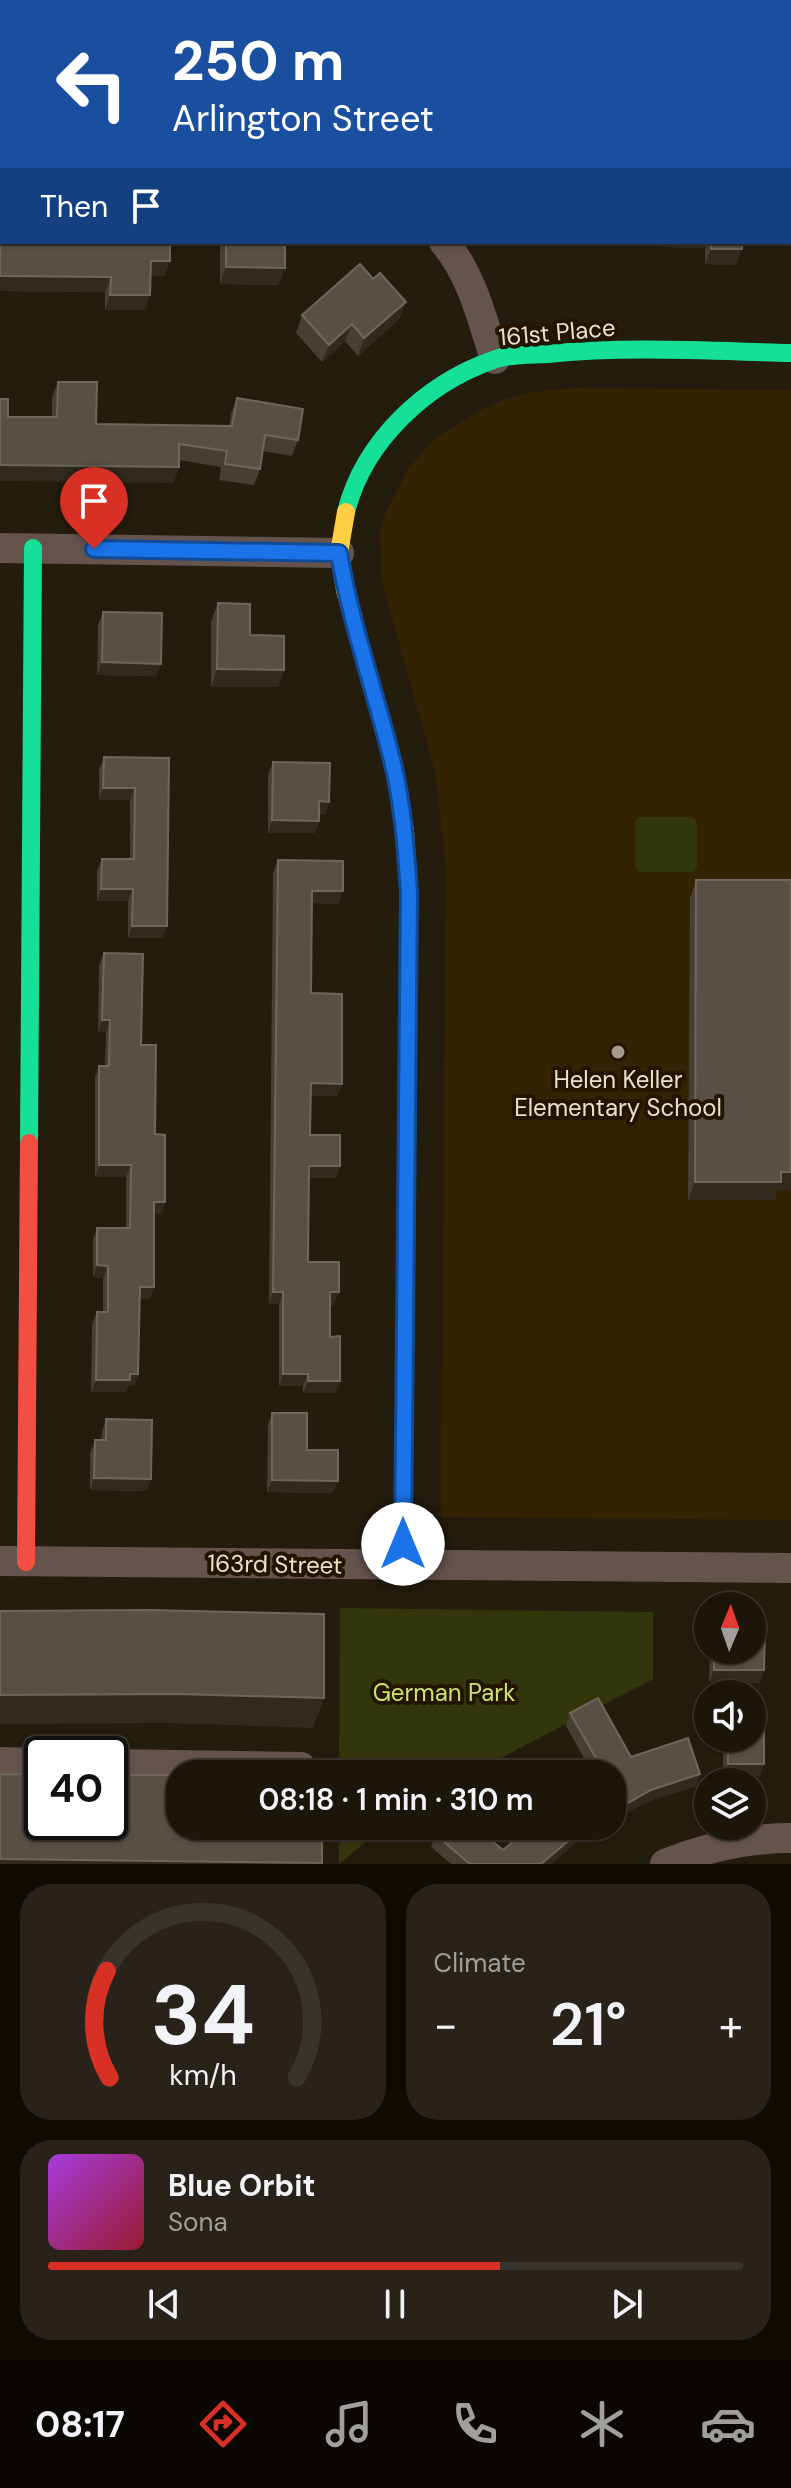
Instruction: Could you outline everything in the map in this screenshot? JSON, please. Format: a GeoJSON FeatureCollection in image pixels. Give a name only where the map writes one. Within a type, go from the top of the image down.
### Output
{"type":"FeatureCollection","features":[{"type":"Feature","properties":{"kind":"street"},"geometry":{"type":"LineString","coordinates":[[446,244],[458,259],[495,359]]}},
{"type":"Feature","properties":{"kind":"street","name":"161st Place"},"geometry":{"type":"LineString","coordinates":[[403,1566],[409,893],[405,831],[393,762],[345,590],[339,553],[346,509],[357,476],[395,423],[441,384],[495,359],[604,348],[791,353]]}},
{"type":"Feature","properties":{"kind":"street"},"geometry":{"type":"LineString","coordinates":[[0,548],[339,553]]}},
{"type":"Feature","properties":{"kind":"street"},"geometry":{"type":"LineString","coordinates":[[13,1561],[33,548]]}},
{"type":"Feature","properties":{"kind":"street","name":"163rd Street"},"geometry":{"type":"LineString","coordinates":[[13,1561],[791,1568]]}},
{"type":"Feature","properties":{"kind":"street"},"geometry":{"type":"LineString","coordinates":[[0,1762],[24,1763]]}},
{"type":"Feature","properties":{"kind":"street"},"geometry":{"type":"LineString","coordinates":[[128,1764],[166,1765]]}},
{"type":"Feature","properties":{"kind":"street"},"geometry":{"type":"LineString","coordinates":[[665,1864],[712,1847],[755,1838],[791,1838]]}},
{"type":"Feature","properties":{"kind":"shaded area","name":"Helen Keller Elementary School"},"geometry":{"type":"Polygon","coordinates":[[[575,388],[791,390],[791,1520],[441,1517],[446,868],[435,771],[382,582],[380,533],[386,512],[409,468],[433,440],[481,410],[506,399],[531,392],[575,388]]]}},
{"type":"Feature","properties":{"kind":"green space"},"geometry":{"type":"Polygon","coordinates":[[[639,817],[692,817],[697,822],[697,867],[692,872],[640,872],[635,867],[635,822],[639,817]]]}},
{"type":"Feature","properties":{"kind":"green space","name":"German Park"},"geometry":{"type":"Polygon","coordinates":[[[340,1608],[653,1612],[653,1679],[497,1760],[339,1760],[340,1608]]]}},
{"type":"Feature","properties":{"kind":"green space"},"geometry":{"type":"Polygon","coordinates":[[[339,1840],[368,1840],[339,1864],[339,1840]]]}},
{"type":"Feature","properties":{"kind":"building"},"geometry":{"type":"Polygon","coordinates":[[[0,244],[170,244],[170,261],[151,261],[150,295],[110,295],[111,277],[0,276],[0,244]]]}},
{"type":"Feature","properties":{"kind":"building"},"geometry":{"type":"Polygon","coordinates":[[[226,244],[285,244],[285,268],[226,267],[226,244]]]}},
{"type":"Feature","properties":{"kind":"building"},"geometry":{"type":"Polygon","coordinates":[[[711,244],[742,244],[742,249],[711,249],[711,244]]]}},
{"type":"Feature","properties":{"kind":"building"},"geometry":{"type":"Polygon","coordinates":[[[360,264],[373,279],[380,273],[406,302],[364,338],[352,324],[329,345],[302,315],[360,264]]]}},
{"type":"Feature","properties":{"kind":"building"},"geometry":{"type":"Polygon","coordinates":[[[58,382],[97,382],[96,424],[232,426],[237,398],[303,409],[298,440],[265,435],[260,469],[225,464],[227,451],[179,444],[179,467],[0,465],[0,399],[8,399],[8,417],[57,417],[58,382]]]}},
{"type":"Feature","properties":{"kind":"building"},"geometry":{"type":"Polygon","coordinates":[[[218,603],[250,604],[250,635],[284,636],[284,670],[217,669],[218,603]]]}},
{"type":"Feature","properties":{"kind":"building"},"geometry":{"type":"Polygon","coordinates":[[[103,612],[162,613],[161,664],[102,662],[103,612]]]}},
{"type":"Feature","properties":{"kind":"building"},"geometry":{"type":"Polygon","coordinates":[[[104,757],[169,758],[167,926],[132,926],[133,889],[101,889],[102,859],[134,859],[135,788],[103,788],[104,757]]]}},
{"type":"Feature","properties":{"kind":"building"},"geometry":{"type":"Polygon","coordinates":[[[273,762],[330,763],[329,802],[319,801],[319,821],[272,820],[273,762]]]}},
{"type":"Feature","properties":{"kind":"building"},"geometry":{"type":"Polygon","coordinates":[[[278,860],[343,861],[343,891],[312,891],[311,993],[342,994],[342,1084],[311,1083],[310,1135],[340,1135],[340,1166],[309,1166],[308,1262],[339,1262],[339,1292],[330,1292],[330,1337],[340,1336],[340,1381],[308,1381],[308,1374],[283,1374],[283,1292],[273,1292],[278,860]]]}},
{"type":"Feature","properties":{"kind":"building"},"geometry":{"type":"Polygon","coordinates":[[[696,880],[791,880],[791,1172],[781,1172],[781,1182],[695,1182],[696,880]]]}},
{"type":"Feature","properties":{"kind":"building"},"geometry":{"type":"Polygon","coordinates":[[[104,953],[143,954],[141,1045],[156,1045],[155,1134],[165,1135],[165,1202],[154,1202],[154,1287],[140,1287],[138,1374],[130,1374],[130,1380],[96,1380],[97,1312],[108,1312],[108,1266],[97,1265],[97,1228],[130,1228],[131,1165],[99,1165],[99,1066],[109,1066],[110,1020],[102,1020],[104,953]]]}},
{"type":"Feature","properties":{"kind":"building"},"geometry":{"type":"Polygon","coordinates":[[[272,1413],[307,1413],[307,1450],[338,1450],[338,1481],[272,1480],[272,1413]]]}},
{"type":"Feature","properties":{"kind":"building"},"geometry":{"type":"Polygon","coordinates":[[[106,1419],[152,1420],[151,1479],[94,1478],[95,1440],[106,1440],[106,1419]]]}},
{"type":"Feature","properties":{"kind":"building"},"geometry":{"type":"Polygon","coordinates":[[[0,1611],[324,1614],[324,1698],[178,1694],[0,1695],[0,1611]]]}},
{"type":"Feature","properties":{"kind":"building"},"geometry":{"type":"Polygon","coordinates":[[[714,1664],[764,1664],[764,1670],[714,1670],[714,1664]]]}},
{"type":"Feature","properties":{"kind":"building"},"geometry":{"type":"Polygon","coordinates":[[[598,1698],[631,1757],[688,1738],[698,1768],[694,1768],[694,1776],[651,1790],[626,1804],[626,1760],[597,1760],[570,1713],[598,1698]]]}},
{"type":"Feature","properties":{"kind":"building"},"geometry":{"type":"Polygon","coordinates":[[[728,1752],[764,1752],[764,1764],[728,1764],[728,1752]]]}},
{"type":"Feature","properties":{"kind":"building"},"geometry":{"type":"Polygon","coordinates":[[[0,1774],[24,1775],[24,1840],[128,1840],[128,1775],[166,1775],[166,1840],[322,1840],[322,1863],[0,1859],[0,1774]]]}},
{"type":"Feature","properties":{"kind":"building"},"geometry":{"type":"Polygon","coordinates":[[[442,1840],[491,1840],[503,1850],[515,1840],[569,1840],[541,1864],[470,1864],[442,1840]]]}},
{"type":"Feature","properties":{"kind":"traffic: fast"},"geometry":{"type":"LineString","coordinates":[[346,512],[367,462],[401,418],[444,384],[493,360],[520,355],[608,350],[791,353]]}},
{"type":"Feature","properties":{"kind":"traffic: fast"},"geometry":{"type":"LineString","coordinates":[[29,1143],[33,548]]}},
{"type":"Feature","properties":{"kind":"traffic: fast"},"geometry":{"type":"LineString","coordinates":[[403,1566],[408,1044]]}},
{"type":"Feature","properties":{"kind":"traffic: slow"},"geometry":{"type":"LineString","coordinates":[[346,512],[339,553],[345,590],[393,762],[405,831],[409,893],[408,1044]]}},
{"type":"Feature","properties":{"kind":"traffic: jam"},"geometry":{"type":"LineString","coordinates":[[26,1562],[29,1143]]}},
{"type":"Feature","properties":{"kind":"place","name":"Helen Keller Elementary School"},"geometry":{"type":"Point","coordinates":[618,1052]}},
{"type":"Feature","properties":{"kind":"route"},"geometry":{"type":"LineString","coordinates":[[94,549],[339,553],[345,590],[393,762],[405,831],[409,893],[403,1544]]}}]}
